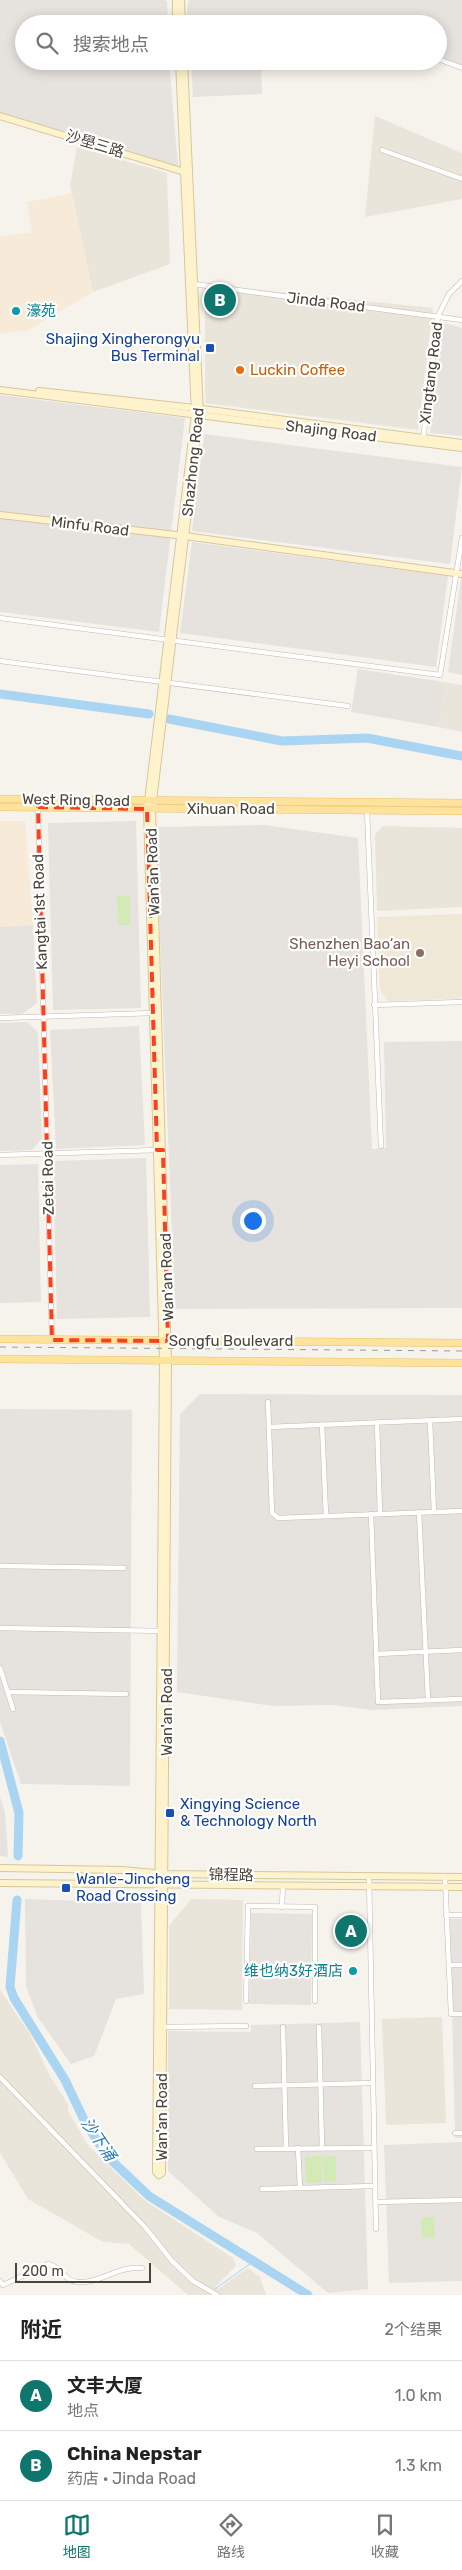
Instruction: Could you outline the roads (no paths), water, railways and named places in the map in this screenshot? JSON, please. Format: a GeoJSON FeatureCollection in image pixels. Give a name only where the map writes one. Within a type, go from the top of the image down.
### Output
{"type":"FeatureCollection","features":[{"type":"Feature","properties":{"kind":"main road","name":"West Ring Road"},"geometry":{"type":"LineString","coordinates":[[0,799],[150,801]]}},
{"type":"Feature","properties":{"kind":"main road","name":"Xihuan Road"},"geometry":{"type":"LineString","coordinates":[[150,801],[462,803]]}},
{"type":"Feature","properties":{"kind":"main road","name":"Xihuan Road"},"geometry":{"type":"LineString","coordinates":[[0,807],[462,811]]}},
{"type":"Feature","properties":{"kind":"main road","name":"Songfu Boulevard"},"geometry":{"type":"LineString","coordinates":[[0,1339],[462,1343]]}},
{"type":"Feature","properties":{"kind":"main road","name":"Songfu Boulevard"},"geometry":{"type":"LineString","coordinates":[[0,1359],[462,1363]]}},
{"type":"Feature","properties":{"kind":"street"},"geometry":{"type":"LineString","coordinates":[[176,0],[176,15]]}},
{"type":"Feature","properties":{"kind":"street"},"geometry":{"type":"LineString","coordinates":[[181,0],[182,15]]}},
{"type":"Feature","properties":{"kind":"street"},"geometry":{"type":"LineString","coordinates":[[447,62],[462,68]]}},
{"type":"Feature","properties":{"kind":"street","name":"Shazhong Road"},"geometry":{"type":"LineString","coordinates":[[179,70],[187,173]]}},
{"type":"Feature","properties":{"kind":"street","name":"Shazhong Road"},"geometry":{"type":"LineString","coordinates":[[150,801],[198,411],[184,70]]}},
{"type":"Feature","properties":{"kind":"street","name":"沙壆三路"},"geometry":{"type":"LineString","coordinates":[[0,116],[187,173]]}},
{"type":"Feature","properties":{"kind":"street"},"geometry":{"type":"LineString","coordinates":[[382,150],[462,179]]}},
{"type":"Feature","properties":{"kind":"street","name":"Xingtang Road"},"geometry":{"type":"LineString","coordinates":[[423,441],[438,316],[449,294],[462,281]]}},
{"type":"Feature","properties":{"kind":"street","name":"Jinda Road"},"geometry":{"type":"LineString","coordinates":[[192,284],[462,320]]}},
{"type":"Feature","properties":{"kind":"street","name":"Shajing Road"},"geometry":{"type":"LineString","coordinates":[[0,386],[423,441],[462,448]]}},
{"type":"Feature","properties":{"kind":"street","name":"Shajing Road"},"geometry":{"type":"LineString","coordinates":[[0,390],[198,411]]}},
{"type":"Feature","properties":{"kind":"street","name":"Shajing Road"},"geometry":{"type":"LineString","coordinates":[[423,441],[462,443]]}},
{"type":"Feature","properties":{"kind":"street","name":"Minfu Road"},"geometry":{"type":"LineString","coordinates":[[0,515],[182,536],[459,574]]}},
{"type":"Feature","properties":{"kind":"street"},"geometry":{"type":"LineString","coordinates":[[0,618],[440,675],[459,574],[462,538]]}},
{"type":"Feature","properties":{"kind":"street"},"geometry":{"type":"LineString","coordinates":[[0,661],[348,706]]}},
{"type":"Feature","properties":{"kind":"street","name":"Wan'an Road"},"geometry":{"type":"LineString","coordinates":[[150,801],[166,1361],[162,1884],[156,2172],[159,2175],[162,2173],[160,2027]]}},
{"type":"Feature","properties":{"kind":"street","name":"Kangtai 1st Road"},"geometry":{"type":"LineString","coordinates":[[38,807],[44,1017]]}},
{"type":"Feature","properties":{"kind":"street"},"geometry":{"type":"LineString","coordinates":[[367,810],[381,1146]]}},
{"type":"Feature","properties":{"kind":"street"},"geometry":{"type":"LineString","coordinates":[[374,1005],[462,1002]]}},
{"type":"Feature","properties":{"kind":"street"},"geometry":{"type":"LineString","coordinates":[[0,1018],[155,1013]]}},
{"type":"Feature","properties":{"kind":"street","name":"Zetai Road"},"geometry":{"type":"LineString","coordinates":[[44,1017],[52,1340]]}},
{"type":"Feature","properties":{"kind":"street"},"geometry":{"type":"LineString","coordinates":[[0,1155],[160,1150]]}},
{"type":"Feature","properties":{"kind":"street"},"geometry":{"type":"LineString","coordinates":[[268,1402],[272,1513],[278,1518],[462,1511]]}},
{"type":"Feature","properties":{"kind":"street"},"geometry":{"type":"LineString","coordinates":[[269,1427],[462,1419]]}},
{"type":"Feature","properties":{"kind":"street"},"geometry":{"type":"LineString","coordinates":[[430,1420],[434,1512]]}},
{"type":"Feature","properties":{"kind":"street"},"geometry":{"type":"LineString","coordinates":[[377,1422],[380,1514]]}},
{"type":"Feature","properties":{"kind":"street"},"geometry":{"type":"LineString","coordinates":[[322,1425],[326,1516]]}},
{"type":"Feature","properties":{"kind":"street"},"geometry":{"type":"LineString","coordinates":[[419,1512],[428,1700]]}},
{"type":"Feature","properties":{"kind":"street"},"geometry":{"type":"LineString","coordinates":[[371,1514],[378,1702],[462,1699]]}},
{"type":"Feature","properties":{"kind":"street"},"geometry":{"type":"LineString","coordinates":[[0,1566],[124,1568]]}},
{"type":"Feature","properties":{"kind":"street"},"geometry":{"type":"LineString","coordinates":[[0,1628],[164,1631]]}},
{"type":"Feature","properties":{"kind":"street"},"geometry":{"type":"LineString","coordinates":[[376,1654],[462,1650]]}},
{"type":"Feature","properties":{"kind":"street"},"geometry":{"type":"LineString","coordinates":[[0,1668],[13,1709]]}},
{"type":"Feature","properties":{"kind":"street"},"geometry":{"type":"LineString","coordinates":[[8,1692],[126,1694]]}},
{"type":"Feature","properties":{"kind":"street","name":"锦程路"},"geometry":{"type":"LineString","coordinates":[[0,1868],[122,1870],[162,1874],[462,1877]]}},
{"type":"Feature","properties":{"kind":"street"},"geometry":{"type":"LineString","coordinates":[[369,1876],[376,2229]]}},
{"type":"Feature","properties":{"kind":"street"},"geometry":{"type":"LineString","coordinates":[[445,1877],[451,2014],[462,2014]]}},
{"type":"Feature","properties":{"kind":"street","name":"锦程路"},"geometry":{"type":"LineString","coordinates":[[0,1883],[462,1887]]}},
{"type":"Feature","properties":{"kind":"street"},"geometry":{"type":"LineString","coordinates":[[282,1907],[283,1885]]}},
{"type":"Feature","properties":{"kind":"street"},"geometry":{"type":"LineString","coordinates":[[246,2001],[248,1906],[315,1907],[315,2001]]}},
{"type":"Feature","properties":{"kind":"street"},"geometry":{"type":"LineString","coordinates":[[446,1915],[462,1915]]}},
{"type":"Feature","properties":{"kind":"street"},"geometry":{"type":"LineString","coordinates":[[448,1966],[462,1965]]}},
{"type":"Feature","properties":{"kind":"street"},"geometry":{"type":"LineString","coordinates":[[160,2027],[246,2026]]}},
{"type":"Feature","properties":{"kind":"street"},"geometry":{"type":"LineString","coordinates":[[319,2026],[322,2148]]}},
{"type":"Feature","properties":{"kind":"street"},"geometry":{"type":"LineString","coordinates":[[283,2027],[286,2148]]}},
{"type":"Feature","properties":{"kind":"street"},"geometry":{"type":"LineString","coordinates":[[0,2078],[145,2227],[172,2261],[193,2281],[217,2295]]}},
{"type":"Feature","properties":{"kind":"street"},"geometry":{"type":"LineString","coordinates":[[255,2086],[373,2083]]}},
{"type":"Feature","properties":{"kind":"street"},"geometry":{"type":"LineString","coordinates":[[455,2133],[462,2133]]}},
{"type":"Feature","properties":{"kind":"street"},"geometry":{"type":"LineString","coordinates":[[298,2148],[300,2188]]}},
{"type":"Feature","properties":{"kind":"street"},"geometry":{"type":"LineString","coordinates":[[256,2149],[374,2148]]}},
{"type":"Feature","properties":{"kind":"street"},"geometry":{"type":"LineString","coordinates":[[262,2189],[375,2186]]}},
{"type":"Feature","properties":{"kind":"street"},"geometry":{"type":"LineString","coordinates":[[376,2202],[462,2200]]}},
{"type":"Feature","properties":{"kind":"street"},"geometry":{"type":"LineString","coordinates":[[0,2281],[3,2285],[48,2264],[53,2265],[66,2277],[77,2282],[89,2281],[130,2267],[142,2268]]}},
{"type":"Feature","properties":{"kind":"waterway"},"geometry":{"type":"LineString","coordinates":[[0,694],[149,714]]}},
{"type":"Feature","properties":{"kind":"waterway"},"geometry":{"type":"LineString","coordinates":[[169,719],[282,741],[367,738],[462,756]]}},
{"type":"Feature","properties":{"kind":"waterway"},"geometry":{"type":"LineString","coordinates":[[0,1741],[19,1813],[18,1856]]}},
{"type":"Feature","properties":{"kind":"waterway","name":"沙下涌"},"geometry":{"type":"LineString","coordinates":[[17,1900],[10,1987],[14,1998],[65,2080],[86,2124],[109,2158],[149,2196],[308,2295]]}},
{"type":"Feature","properties":{"kind":"waterway"},"geometry":{"type":"LineString","coordinates":[[215,2289],[254,2261]]}},
{"type":"Feature","properties":{"kind":"railway"},"geometry":{"type":"LineString","coordinates":[[0,1347],[462,1351]]}},
{"type":"Feature","properties":{"kind":"place","name":"China Nepstar"},"geometry":{"type":"Point","coordinates":[220,300]}},
{"type":"Feature","properties":{"kind":"place","name":"濠苑"},"geometry":{"type":"Point","coordinates":[16,311]}},
{"type":"Feature","properties":{"kind":"place","name":"Shajing Xingherongyu Bus Terminal"},"geometry":{"type":"Point","coordinates":[210,348]}},
{"type":"Feature","properties":{"kind":"place","name":"Luckin Coffee"},"geometry":{"type":"Point","coordinates":[240,370]}},
{"type":"Feature","properties":{"kind":"place","name":"Shenzhen Bao‘an Heyi School"},"geometry":{"type":"Point","coordinates":[420,953]}},
{"type":"Feature","properties":{"kind":"place","name":"Xingying Science & Technology North"},"geometry":{"type":"Point","coordinates":[170,1813]}},
{"type":"Feature","properties":{"kind":"place","name":"Wanle-Jincheng Road Crossing"},"geometry":{"type":"Point","coordinates":[66,1888]}},
{"type":"Feature","properties":{"kind":"place","name":"文丰大厦"},"geometry":{"type":"Point","coordinates":[351,1931]}},
{"type":"Feature","properties":{"kind":"place","name":"维也纳3好酒店"},"geometry":{"type":"Point","coordinates":[353,1971]}}]}
